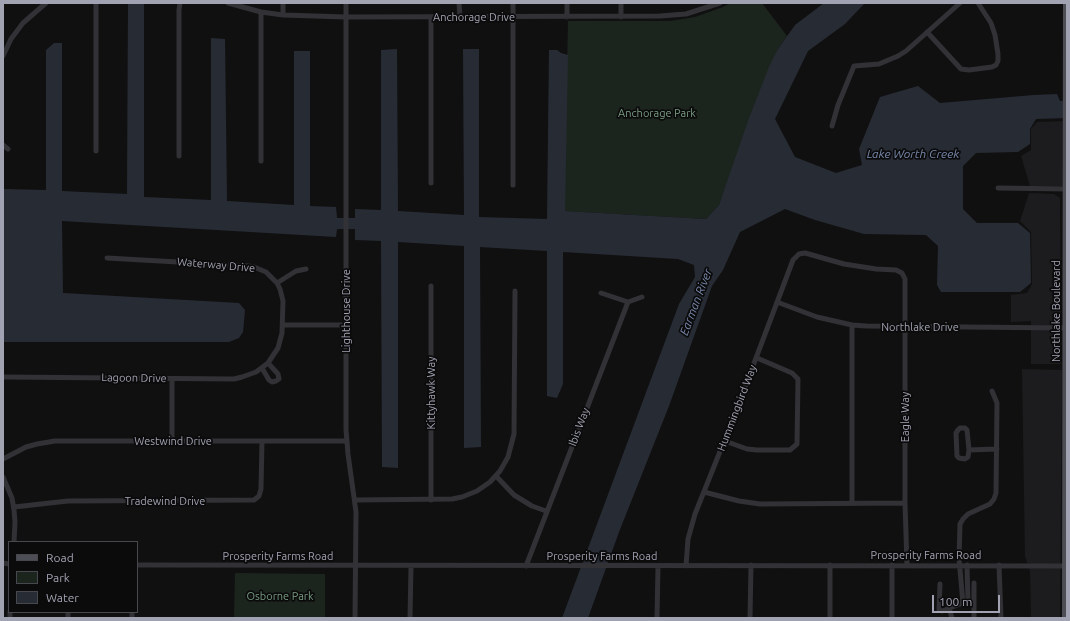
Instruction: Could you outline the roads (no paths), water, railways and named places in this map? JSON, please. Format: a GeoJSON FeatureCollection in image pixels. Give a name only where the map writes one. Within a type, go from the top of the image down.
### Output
{"type":"FeatureCollection","features":[{"type":"Feature","properties":{"kind":"main road","name":"Northlake Boulevard"},"geometry":{"type":"LineString","coordinates":[[1065,618],[1066,3]]}},
{"type":"Feature","properties":{"kind":"street"},"geometry":{"type":"LineString","coordinates":[[3,56],[11,39],[23,23],[46,3]]}},
{"type":"Feature","properties":{"kind":"street"},"geometry":{"type":"LineString","coordinates":[[96,3],[96,151]]}},
{"type":"Feature","properties":{"kind":"street"},"geometry":{"type":"LineString","coordinates":[[179,156],[180,3]]}},
{"type":"Feature","properties":{"kind":"street","name":"Anchorage Drive"},"geometry":{"type":"LineString","coordinates":[[228,3],[261,12],[283,15],[346,17],[673,16],[699,11],[720,3]]}},
{"type":"Feature","properties":{"kind":"street"},"geometry":{"type":"LineString","coordinates":[[283,3],[283,15]]}},
{"type":"Feature","properties":{"kind":"street","name":"Lighthouse Drive"},"geometry":{"type":"LineString","coordinates":[[346,3],[347,441],[356,529],[354,618]]}},
{"type":"Feature","properties":{"kind":"street"},"geometry":{"type":"LineString","coordinates":[[459,3],[460,17]]}},
{"type":"Feature","properties":{"kind":"street"},"geometry":{"type":"LineString","coordinates":[[513,3],[513,185]]}},
{"type":"Feature","properties":{"kind":"street"},"geometry":{"type":"LineString","coordinates":[[567,3],[567,17]]}},
{"type":"Feature","properties":{"kind":"street"},"geometry":{"type":"LineString","coordinates":[[621,3],[621,17]]}},
{"type":"Feature","properties":{"kind":"street"},"geometry":{"type":"LineString","coordinates":[[832,126],[854,66],[874,64],[892,59],[906,51],[960,3]]}},
{"type":"Feature","properties":{"kind":"street"},"geometry":{"type":"LineString","coordinates":[[927,32],[961,69],[969,70],[992,67],[996,65],[998,61],[998,54],[995,35],[991,22],[978,3]]}},
{"type":"Feature","properties":{"kind":"street"},"geometry":{"type":"LineString","coordinates":[[261,12],[261,161]]}},
{"type":"Feature","properties":{"kind":"street"},"geometry":{"type":"LineString","coordinates":[[431,17],[431,183]]}},
{"type":"Feature","properties":{"kind":"street"},"geometry":{"type":"LineString","coordinates":[[3,145],[8,149]]}},
{"type":"Feature","properties":{"kind":"street"},"geometry":{"type":"LineString","coordinates":[[998,188],[1066,189]]}},
{"type":"Feature","properties":{"kind":"street","name":"Eagle Way"},"geometry":{"type":"LineString","coordinates":[[799,254],[805,253],[860,267],[899,271],[905,278],[905,504],[907,565]]}},
{"type":"Feature","properties":{"kind":"street","name":"Hummingbird Way"},"geometry":{"type":"LineString","coordinates":[[686,566],[688,539],[695,514],[725,441],[793,260],[799,254]]}},
{"type":"Feature","properties":{"kind":"street","name":"Waterway Drive"},"geometry":{"type":"LineString","coordinates":[[107,258],[248,266],[266,272],[277,283]]}},
{"type":"Feature","properties":{"kind":"street"},"geometry":{"type":"LineString","coordinates":[[306,269],[296,271],[277,283],[282,294],[283,301],[283,325],[346,326]]}},
{"type":"Feature","properties":{"kind":"street","name":"Kittyhawk Way"},"geometry":{"type":"LineString","coordinates":[[431,500],[432,286]]}},
{"type":"Feature","properties":{"kind":"street"},"geometry":{"type":"LineString","coordinates":[[354,500],[452,499],[471,494],[482,488],[496,476],[508,457],[514,434],[515,291]]}},
{"type":"Feature","properties":{"kind":"street"},"geometry":{"type":"LineString","coordinates":[[601,293],[628,302],[642,297]]}},
{"type":"Feature","properties":{"kind":"street","name":"Ibis Way"},"geometry":{"type":"LineString","coordinates":[[526,566],[628,302]]}},
{"type":"Feature","properties":{"kind":"street","name":"Northlake Drive"},"geometry":{"type":"LineString","coordinates":[[777,302],[817,317],[852,325],[905,328],[1066,328]]}},
{"type":"Feature","properties":{"kind":"street","name":"Lagoon Drive"},"geometry":{"type":"LineString","coordinates":[[3,377],[172,379],[234,378],[249,375],[268,363],[278,348],[283,325]]}},
{"type":"Feature","properties":{"kind":"street"},"geometry":{"type":"LineString","coordinates":[[852,325],[852,504]]}},
{"type":"Feature","properties":{"kind":"street"},"geometry":{"type":"LineString","coordinates":[[725,441],[742,448],[757,450],[790,450],[797,444],[798,379],[792,372],[757,358]]}},
{"type":"Feature","properties":{"kind":"street"},"geometry":{"type":"LineString","coordinates":[[262,368],[269,380],[272,382],[276,381],[279,377],[278,374],[268,363]]}},
{"type":"Feature","properties":{"kind":"street"},"geometry":{"type":"LineString","coordinates":[[172,379],[172,441]]}},
{"type":"Feature","properties":{"kind":"street"},"geometry":{"type":"LineString","coordinates":[[965,603],[960,565],[960,524],[966,516],[992,502],[996,496],[997,490],[996,403],[992,391]]}},
{"type":"Feature","properties":{"kind":"street"},"geometry":{"type":"LineString","coordinates":[[960,428],[965,428],[967,430],[969,450],[968,457],[965,459],[957,456],[956,433],[960,428]]}},
{"type":"Feature","properties":{"kind":"street","name":"Tradewind Drive"},"geometry":{"type":"LineString","coordinates":[[14,507],[68,501],[254,500],[259,496],[261,489],[262,441]]}},
{"type":"Feature","properties":{"kind":"street","name":"Westwind Drive"},"geometry":{"type":"LineString","coordinates":[[3,459],[26,447],[47,442],[347,441]]}},
{"type":"Feature","properties":{"kind":"street"},"geometry":{"type":"LineString","coordinates":[[969,450],[997,449]]}},
{"type":"Feature","properties":{"kind":"street"},"geometry":{"type":"LineString","coordinates":[[496,476],[514,495],[528,504],[546,512]]}},
{"type":"Feature","properties":{"kind":"street"},"geometry":{"type":"LineString","coordinates":[[3,477],[8,487],[14,507],[14,541]]}},
{"type":"Feature","properties":{"kind":"street"},"geometry":{"type":"LineString","coordinates":[[704,492],[752,503],[905,504]]}},
{"type":"Feature","properties":{"kind":"street","name":"Prosperity Farms Road"},"geometry":{"type":"LineString","coordinates":[[138,565],[1066,566]]}},
{"type":"Feature","properties":{"kind":"street"},"geometry":{"type":"LineString","coordinates":[[750,618],[751,565]]}},
{"type":"Feature","properties":{"kind":"street"},"geometry":{"type":"LineString","coordinates":[[830,565],[830,618]]}},
{"type":"Feature","properties":{"kind":"street"},"geometry":{"type":"LineString","coordinates":[[892,565],[892,618]]}},
{"type":"Feature","properties":{"kind":"street"},"geometry":{"type":"LineString","coordinates":[[965,603],[967,565]]}},
{"type":"Feature","properties":{"kind":"street"},"geometry":{"type":"LineString","coordinates":[[999,565],[1001,618]]}},
{"type":"Feature","properties":{"kind":"street"},"geometry":{"type":"LineString","coordinates":[[410,618],[411,566]]}},
{"type":"Feature","properties":{"kind":"street"},"geometry":{"type":"LineString","coordinates":[[657,618],[658,566]]}},
{"type":"Feature","properties":{"kind":"street"},"geometry":{"type":"LineString","coordinates":[[974,583],[974,618]]}},
{"type":"Feature","properties":{"kind":"street"},"geometry":{"type":"LineString","coordinates":[[940,584],[940,610],[942,611],[965,603],[974,603]]}},
{"type":"Feature","properties":{"kind":"street"},"geometry":{"type":"LineString","coordinates":[[949,608],[952,618]]}},
{"type":"Feature","properties":{"kind":"water","name":"Lake Worth Creek"},"geometry":{"type":"Polygon","coordinates":[[[128,3],[144,3],[144,197],[211,200],[211,38],[225,39],[227,201],[294,205],[294,51],[310,51],[310,206],[336,207],[337,218],[355,218],[355,209],[381,210],[381,50],[397,49],[398,211],[464,215],[463,49],[479,49],[479,217],[547,219],[549,50],[557,50],[568,55],[565,211],[706,219],[719,205],[748,121],[769,67],[778,49],[795,25],[824,3],[865,3],[845,24],[808,51],[775,119],[795,157],[836,173],[862,165],[859,149],[880,97],[918,86],[940,103],[1057,94],[1060,101],[1067,101],[1067,118],[1036,119],[1030,129],[1030,144],[1018,152],[976,153],[963,166],[963,209],[977,223],[1018,223],[1030,233],[1031,283],[1020,292],[941,292],[937,285],[938,246],[926,235],[864,234],[815,220],[785,209],[740,232],[723,270],[712,286],[669,406],[619,532],[588,618],[562,618],[679,304],[695,277],[694,265],[678,259],[563,252],[563,384],[557,398],[547,396],[547,251],[480,247],[481,447],[464,448],[464,246],[398,242],[398,468],[382,467],[381,241],[355,240],[355,229],[337,229],[336,237],[62,221],[63,293],[239,303],[245,310],[243,332],[239,338],[229,342],[3,342],[3,189],[46,190],[46,50],[54,43],[62,43],[62,191],[127,194],[128,3]]]}},
{"type":"Feature","properties":{"kind":"park label","name":"Anchorage Park"},"geometry":{"type":"Point","coordinates":[657,113]}},
{"type":"Feature","properties":{"kind":"park label","name":"Osborne Park"},"geometry":{"type":"Point","coordinates":[280,596]}},
{"type":"Feature","properties":{"kind":"water label","name":"Earman River"},"geometry":{"type":"Point","coordinates":[696,302]}}]}
